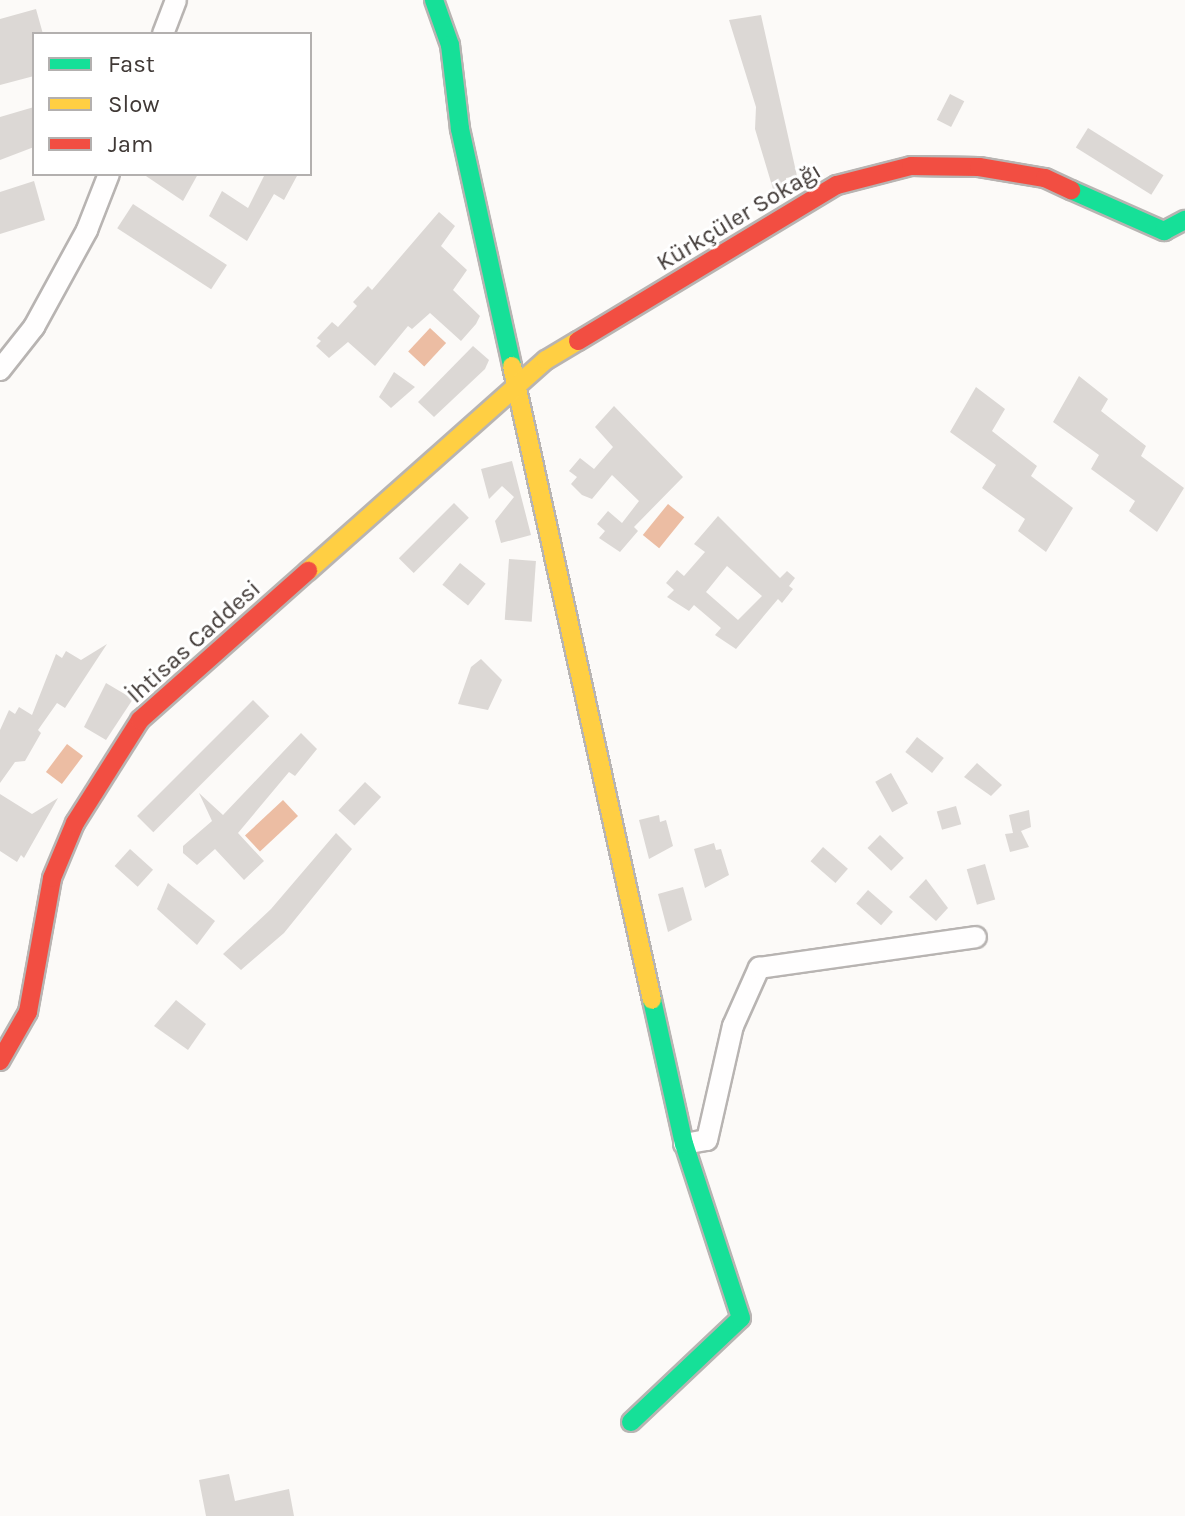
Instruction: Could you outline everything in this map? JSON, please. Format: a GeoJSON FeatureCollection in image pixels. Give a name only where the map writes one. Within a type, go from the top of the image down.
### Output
{"type":"FeatureCollection","features":[{"type":"Feature","properties":{"kind":"street"},"geometry":{"type":"LineString","coordinates":[[164,32],[176,0]]}},
{"type":"Feature","properties":{"kind":"street"},"geometry":{"type":"LineString","coordinates":[[434,0],[450,45],[460,129],[520,381],[573,654],[684,1144],[741,1318],[631,1422]]}},
{"type":"Feature","properties":{"kind":"street","name":"Kürkçüler Sokağı"},"geometry":{"type":"LineString","coordinates":[[520,381],[607,322],[837,185],[911,166],[979,167],[1045,178],[1164,231],[1185,220]]}},
{"type":"Feature","properties":{"kind":"street"},"geometry":{"type":"LineString","coordinates":[[0,370],[34,327],[87,230],[108,176]]}},
{"type":"Feature","properties":{"kind":"street","name":"İhtisas Caddesi"},"geometry":{"type":"LineString","coordinates":[[0,1061],[28,1012],[52,878],[82,812],[140,720],[520,381]]}},
{"type":"Feature","properties":{"kind":"street"},"geometry":{"type":"LineString","coordinates":[[684,1144],[707,1140],[733,1026],[759,968],[976,937]]}},
{"type":"Feature","properties":{"kind":"shaded area"},"geometry":{"type":"Polygon","coordinates":[[[430,328],[446,343],[424,366],[408,351],[430,328]]]}},
{"type":"Feature","properties":{"kind":"shaded area"},"geometry":{"type":"Polygon","coordinates":[[[668,504],[684,517],[659,548],[643,535],[668,504]]]}},
{"type":"Feature","properties":{"kind":"shaded area"},"geometry":{"type":"Polygon","coordinates":[[[67,744],[83,756],[62,784],[46,772],[67,744]]]}},
{"type":"Feature","properties":{"kind":"shaded area"},"geometry":{"type":"Polygon","coordinates":[[[283,800],[298,816],[260,852],[245,835],[283,800]]]}},
{"type":"Feature","properties":{"kind":"building"},"geometry":{"type":"Polygon","coordinates":[[[36,9],[42,32],[32,32],[32,77],[0,85],[0,19],[36,9]]]}},
{"type":"Feature","properties":{"kind":"building"},"geometry":{"type":"Polygon","coordinates":[[[761,15],[797,176],[786,178],[787,187],[773,189],[755,129],[756,107],[729,20],[761,15]]]}},
{"type":"Feature","properties":{"kind":"building"},"geometry":{"type":"Polygon","coordinates":[[[950,94],[964,101],[951,127],[937,120],[950,94]]]}},
{"type":"Feature","properties":{"kind":"building"},"geometry":{"type":"Polygon","coordinates":[[[32,108],[32,148],[0,160],[0,117],[32,108]]]}},
{"type":"Feature","properties":{"kind":"building"},"geometry":{"type":"Polygon","coordinates":[[[1088,128],[1163,175],[1151,195],[1076,148],[1088,128]]]}},
{"type":"Feature","properties":{"kind":"building"},"geometry":{"type":"Polygon","coordinates":[[[146,176],[197,176],[183,201],[146,176]]]}},
{"type":"Feature","properties":{"kind":"building"},"geometry":{"type":"Polygon","coordinates":[[[264,176],[297,176],[284,200],[274,194],[247,241],[209,216],[222,191],[248,208],[264,176]]]}},
{"type":"Feature","properties":{"kind":"building"},"geometry":{"type":"Polygon","coordinates":[[[34,181],[45,220],[0,234],[0,192],[34,181]]]}},
{"type":"Feature","properties":{"kind":"building"},"geometry":{"type":"Polygon","coordinates":[[[133,204],[227,265],[211,289],[117,228],[133,204]]]}},
{"type":"Feature","properties":{"kind":"building"},"geometry":{"type":"Polygon","coordinates":[[[439,212],[455,226],[441,246],[467,270],[453,290],[480,316],[476,324],[461,341],[430,313],[412,329],[408,326],[375,366],[348,342],[329,358],[316,346],[321,341],[317,338],[332,322],[338,327],[357,306],[353,302],[368,286],[372,290],[439,212]]]}},
{"type":"Feature","properties":{"kind":"building"},"geometry":{"type":"Polygon","coordinates":[[[473,346],[489,360],[485,369],[434,417],[418,402],[473,346]]]}},
{"type":"Feature","properties":{"kind":"building"},"geometry":{"type":"Polygon","coordinates":[[[394,372],[415,387],[391,408],[379,397],[394,372]]]}},
{"type":"Feature","properties":{"kind":"building"},"geometry":{"type":"Polygon","coordinates":[[[1079,376],[1108,399],[1101,411],[1146,446],[1141,456],[1184,488],[1157,532],[1129,511],[1135,501],[1091,469],[1099,455],[1053,422],[1079,376]]]}},
{"type":"Feature","properties":{"kind":"building"},"geometry":{"type":"Polygon","coordinates":[[[976,387],[1005,409],[992,431],[1037,466],[1031,476],[1073,508],[1046,552],[1018,531],[1025,519],[982,488],[996,465],[950,432],[976,387]]]}},
{"type":"Feature","properties":{"kind":"building"},"geometry":{"type":"Polygon","coordinates":[[[614,406],[683,477],[634,527],[638,531],[620,552],[599,538],[605,531],[597,524],[608,511],[622,523],[639,501],[612,475],[592,499],[582,495],[571,484],[577,477],[569,471],[580,458],[594,469],[613,447],[595,427],[614,406]]]}},
{"type":"Feature","properties":{"kind":"building"},"geometry":{"type":"Polygon","coordinates":[[[512,461],[531,535],[501,543],[495,521],[514,497],[502,486],[489,499],[481,469],[512,461]]]}},
{"type":"Feature","properties":{"kind":"building"},"geometry":{"type":"Polygon","coordinates":[[[454,503],[469,518],[414,573],[399,558],[454,503]]]}},
{"type":"Feature","properties":{"kind":"building"},"geometry":{"type":"Polygon","coordinates":[[[718,516],[780,578],[787,571],[795,578],[789,586],[793,589],[782,603],[778,599],[736,649],[715,635],[721,628],[694,605],[689,611],[667,597],[674,590],[666,583],[677,570],[684,576],[705,552],[694,544],[718,516]],[[727,566],[706,592],[738,620],[762,596],[727,566]]]}},
{"type":"Feature","properties":{"kind":"building"},"geometry":{"type":"Polygon","coordinates":[[[509,559],[536,561],[532,622],[505,620],[509,559]]]}},
{"type":"Feature","properties":{"kind":"building"},"geometry":{"type":"Polygon","coordinates":[[[460,563],[486,584],[468,606],[442,585],[460,563]]]}},
{"type":"Feature","properties":{"kind":"building"},"geometry":{"type":"Polygon","coordinates":[[[107,644],[65,708],[57,703],[38,730],[41,733],[25,761],[15,762],[0,783],[0,730],[9,710],[15,714],[19,707],[32,715],[56,654],[62,658],[66,651],[81,660],[107,644]]]}},
{"type":"Feature","properties":{"kind":"building"},"geometry":{"type":"Polygon","coordinates":[[[481,659],[502,680],[488,710],[458,704],[471,667],[481,659]]]}},
{"type":"Feature","properties":{"kind":"building"},"geometry":{"type":"Polygon","coordinates":[[[106,683],[133,699],[106,740],[84,727],[106,683]]]}},
{"type":"Feature","properties":{"kind":"building"},"geometry":{"type":"Polygon","coordinates":[[[253,700],[269,716],[153,832],[137,816],[253,700]]]}},
{"type":"Feature","properties":{"kind":"building"},"geometry":{"type":"Polygon","coordinates":[[[301,733],[317,749],[295,776],[289,772],[238,833],[264,861],[244,880],[215,849],[197,865],[183,853],[183,846],[212,821],[199,793],[223,815],[301,733]]]}},
{"type":"Feature","properties":{"kind":"building"},"geometry":{"type":"Polygon","coordinates":[[[917,737],[944,758],[932,773],[905,752],[917,737]]]}},
{"type":"Feature","properties":{"kind":"building"},"geometry":{"type":"Polygon","coordinates":[[[977,763],[1002,785],[991,796],[964,777],[977,763]]]}},
{"type":"Feature","properties":{"kind":"building"},"geometry":{"type":"Polygon","coordinates":[[[891,773],[908,804],[892,812],[875,782],[891,773]]]}},
{"type":"Feature","properties":{"kind":"building"},"geometry":{"type":"Polygon","coordinates":[[[365,782],[381,797],[354,826],[338,811],[365,782]]]}},
{"type":"Feature","properties":{"kind":"building"},"geometry":{"type":"Polygon","coordinates":[[[0,794],[32,814],[58,798],[24,858],[21,855],[17,862],[0,851],[0,794]]]}},
{"type":"Feature","properties":{"kind":"building"},"geometry":{"type":"Polygon","coordinates":[[[956,806],[961,824],[942,830],[937,812],[956,806]]]}},
{"type":"Feature","properties":{"kind":"building"},"geometry":{"type":"Polygon","coordinates":[[[1029,810],[1031,827],[1021,831],[1029,847],[1010,852],[1005,834],[1013,833],[1009,815],[1029,810]]]}},
{"type":"Feature","properties":{"kind":"building"},"geometry":{"type":"Polygon","coordinates":[[[659,815],[660,822],[666,820],[673,846],[649,859],[639,820],[659,815]]]}},
{"type":"Feature","properties":{"kind":"building"},"geometry":{"type":"Polygon","coordinates":[[[336,833],[352,849],[284,933],[241,970],[223,954],[271,909],[336,833]]]}},
{"type":"Feature","properties":{"kind":"building"},"geometry":{"type":"Polygon","coordinates":[[[880,835],[904,858],[891,871],[867,848],[880,835]]]}},
{"type":"Feature","properties":{"kind":"building"},"geometry":{"type":"Polygon","coordinates":[[[714,843],[716,850],[721,849],[729,875],[705,888],[694,849],[714,843]]]}},
{"type":"Feature","properties":{"kind":"building"},"geometry":{"type":"Polygon","coordinates":[[[823,847],[848,869],[835,883],[811,861],[823,847]]]}},
{"type":"Feature","properties":{"kind":"building"},"geometry":{"type":"Polygon","coordinates":[[[130,849],[153,870],[138,887],[115,866],[130,849]]]}},
{"type":"Feature","properties":{"kind":"building"},"geometry":{"type":"Polygon","coordinates":[[[985,864],[995,900],[977,905],[967,869],[985,864]]]}},
{"type":"Feature","properties":{"kind":"building"},"geometry":{"type":"Polygon","coordinates":[[[926,879],[948,908],[936,921],[909,897],[926,879]]]}},
{"type":"Feature","properties":{"kind":"building"},"geometry":{"type":"Polygon","coordinates":[[[168,883],[215,921],[197,945],[157,909],[168,883]]]}},
{"type":"Feature","properties":{"kind":"building"},"geometry":{"type":"Polygon","coordinates":[[[683,887],[692,920],[668,932],[658,894],[683,887]]]}},
{"type":"Feature","properties":{"kind":"building"},"geometry":{"type":"Polygon","coordinates":[[[868,890],[893,912],[881,925],[856,904],[868,890]]]}},
{"type":"Feature","properties":{"kind":"building"},"geometry":{"type":"Polygon","coordinates":[[[176,1000],[206,1024],[188,1050],[154,1026],[176,1000]]]}},
{"type":"Feature","properties":{"kind":"building"},"geometry":{"type":"Polygon","coordinates":[[[229,1474],[235,1501],[289,1489],[294,1516],[206,1516],[199,1480],[229,1474]]]}},
{"type":"Feature","properties":{"kind":"traffic: fast"},"geometry":{"type":"LineString","coordinates":[[434,0],[450,45],[460,129],[512,366]]}},
{"type":"Feature","properties":{"kind":"traffic: fast"},"geometry":{"type":"LineString","coordinates":[[1071,190],[1164,231],[1185,220]]}},
{"type":"Feature","properties":{"kind":"traffic: fast"},"geometry":{"type":"LineString","coordinates":[[631,1422],[741,1318],[684,1144],[652,1000]]}},
{"type":"Feature","properties":{"kind":"traffic: slow"},"geometry":{"type":"LineString","coordinates":[[308,571],[546,360],[578,341]]}},
{"type":"Feature","properties":{"kind":"traffic: slow"},"geometry":{"type":"LineString","coordinates":[[512,366],[652,1000]]}},
{"type":"Feature","properties":{"kind":"traffic: jam"},"geometry":{"type":"LineString","coordinates":[[578,341],[837,185],[911,166],[979,167],[1045,178],[1071,190]]}},
{"type":"Feature","properties":{"kind":"traffic: jam"},"geometry":{"type":"LineString","coordinates":[[0,1061],[28,1012],[52,878],[75,823],[140,720],[308,571]]}}]}
